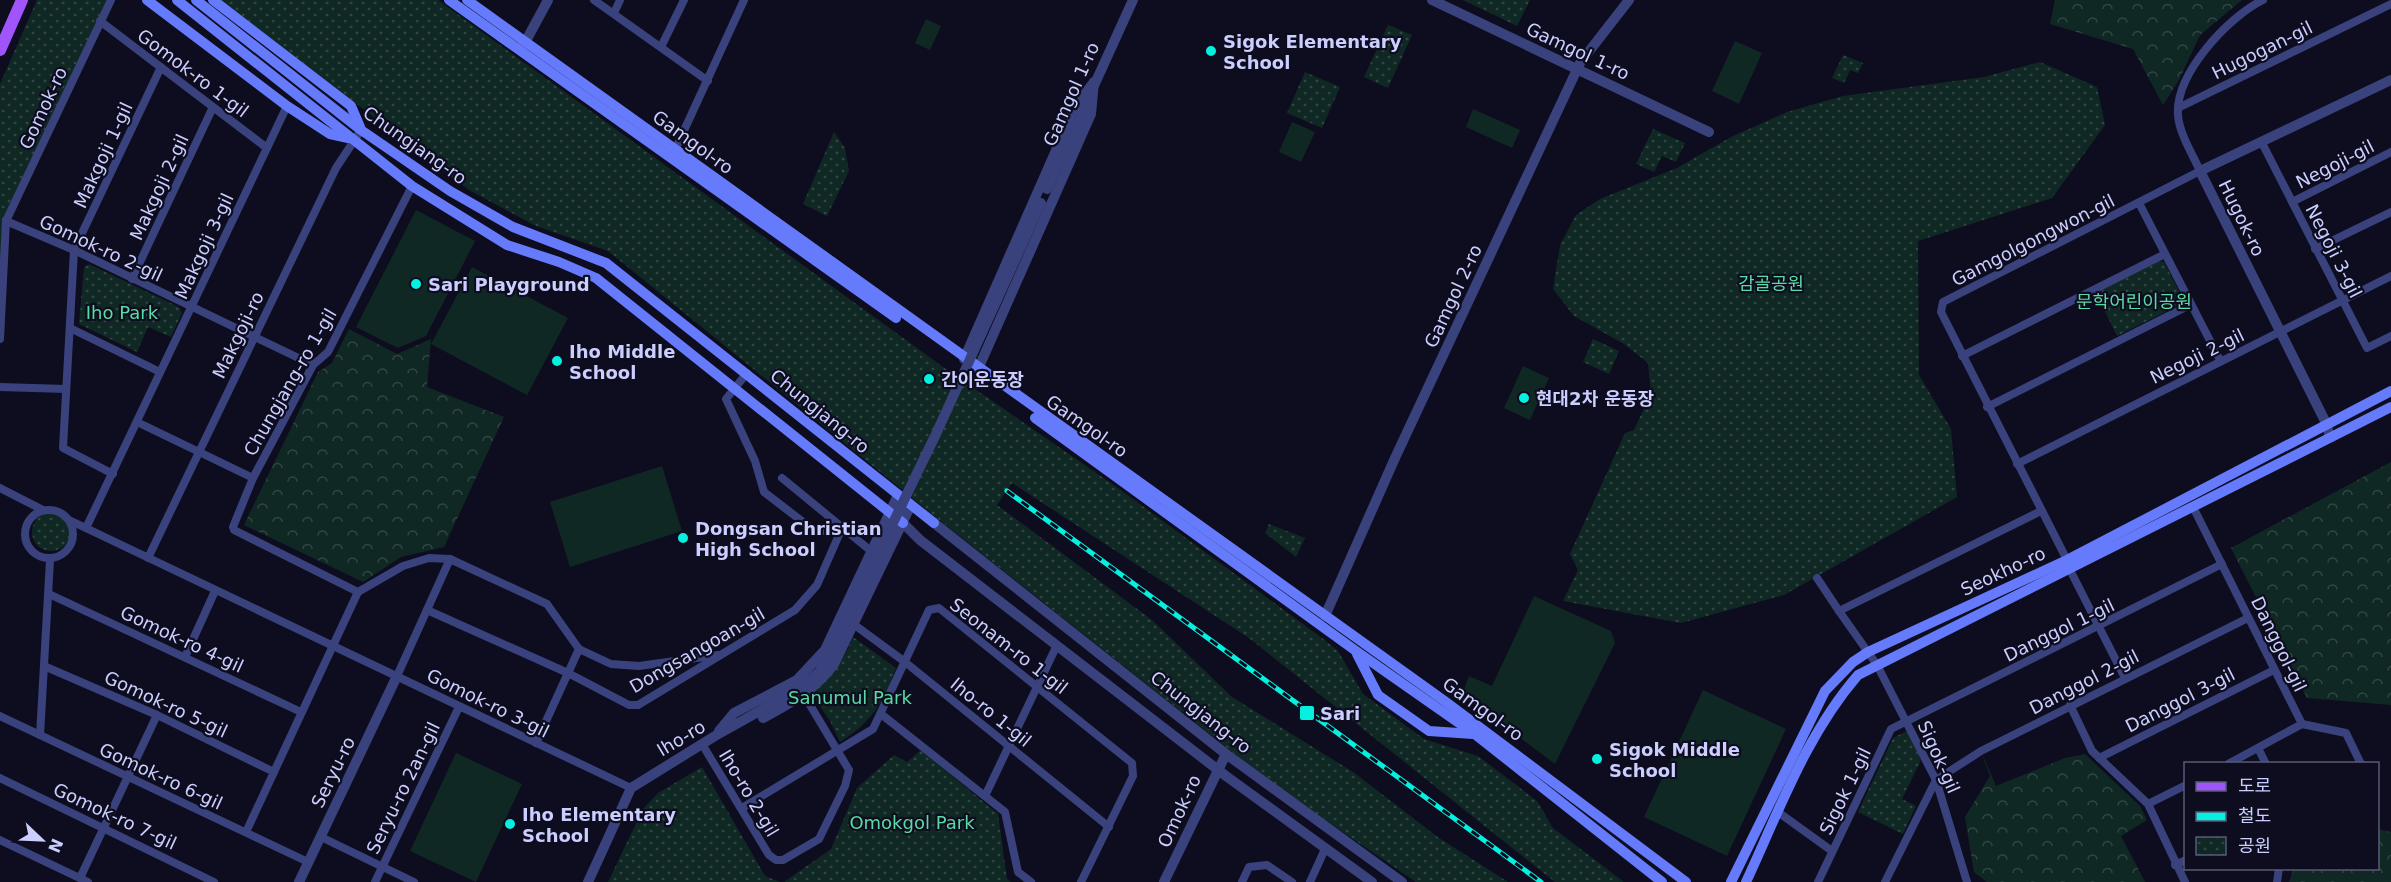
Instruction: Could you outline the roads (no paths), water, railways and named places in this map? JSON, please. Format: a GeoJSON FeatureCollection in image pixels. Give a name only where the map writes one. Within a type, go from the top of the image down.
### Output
{"type":"FeatureCollection","features":[{"type":"Feature","properties":{"kind":"main road"},"geometry":{"type":"LineString","coordinates":[[0,50],[22,0]]}},
{"type":"Feature","properties":{"kind":"main road"},"geometry":{"type":"LineString","coordinates":[[147,0],[287,106],[330,134],[353,140]]}},
{"type":"Feature","properties":{"kind":"main road","name":"Chungjang-ro"},"geometry":{"type":"LineString","coordinates":[[177,0],[412,186],[507,245],[596,278],[903,523]]}},
{"type":"Feature","properties":{"kind":"main road","name":"Chungjang-ro"},"geometry":{"type":"LineString","coordinates":[[196,0],[362,130],[450,191],[513,227],[606,263],[934,523]]}},
{"type":"Feature","properties":{"kind":"main road"},"geometry":{"type":"LineString","coordinates":[[213,0],[351,106],[362,130]]}},
{"type":"Feature","properties":{"kind":"main road","name":"Gamgol-ro"},"geometry":{"type":"LineString","coordinates":[[449,0],[675,150],[1356,651],[1476,735],[1662,882]]}},
{"type":"Feature","properties":{"kind":"main road","name":"Gamgol-ro"},"geometry":{"type":"LineString","coordinates":[[467,0],[523,47],[963,361]]}},
{"type":"Feature","properties":{"kind":"main road","name":"Gamgol-ro"},"geometry":{"type":"LineString","coordinates":[[976,371],[1325,616],[1540,771],[1686,882]]}},
{"type":"Feature","properties":{"kind":"main road","name":"Seokho-ro"},"geometry":{"type":"LineString","coordinates":[[1746,882],[1809,745],[1835,702],[1858,675],[2068,565],[2326,423],[2391,391]]}},
{"type":"Feature","properties":{"kind":"main road","name":"Seokho-ro"},"geometry":{"type":"LineString","coordinates":[[1731,882],[1826,691],[1853,662],[1868,652],[2068,565],[2193,507],[2391,407]]}},
{"type":"Feature","properties":{"kind":"main road"},"geometry":{"type":"LineString","coordinates":[[1356,651],[1378,695],[1429,731],[1476,735]]}},
{"type":"Feature","properties":{"kind":"street","name":"Gomok-ro"},"geometry":{"type":"LineString","coordinates":[[0,339],[6,221],[111,0]]}},
{"type":"Feature","properties":{"kind":"street"},"geometry":{"type":"LineString","coordinates":[[523,47],[548,0]]}},
{"type":"Feature","properties":{"kind":"street"},"geometry":{"type":"LineString","coordinates":[[594,0],[708,81]]}},
{"type":"Feature","properties":{"kind":"street"},"geometry":{"type":"LineString","coordinates":[[614,14],[620,0]]}},
{"type":"Feature","properties":{"kind":"street"},"geometry":{"type":"LineString","coordinates":[[662,47],[684,0]]}},
{"type":"Feature","properties":{"kind":"street"},"geometry":{"type":"LineString","coordinates":[[675,150],[744,0]]}},
{"type":"Feature","properties":{"kind":"street","name":"Gamgol 1-ro"},"geometry":{"type":"LineString","coordinates":[[830,654],[936,434],[1133,0]]}},
{"type":"Feature","properties":{"kind":"street","name":"Gamgol 1-ro"},"geometry":{"type":"LineString","coordinates":[[1432,0],[1708,132]]}},
{"type":"Feature","properties":{"kind":"street","name":"Gamgol 2-ro"},"geometry":{"type":"LineString","coordinates":[[1325,616],[1395,458],[1578,69],[1629,0]]}},
{"type":"Feature","properties":{"kind":"street"},"geometry":{"type":"LineString","coordinates":[[2200,171],[2178,118],[2178,108],[2188,78],[2205,46],[2250,6],[2263,0]]}},
{"type":"Feature","properties":{"kind":"street","name":"Hugogan-gil"},"geometry":{"type":"LineString","coordinates":[[2178,108],[2391,4]]}},
{"type":"Feature","properties":{"kind":"street","name":"Gomok-ro 1-gil"},"geometry":{"type":"LineString","coordinates":[[100,21],[267,148]]}},
{"type":"Feature","properties":{"kind":"street","name":"Makgoji 1-gil"},"geometry":{"type":"LineString","coordinates":[[112,474],[63,448],[74,250],[161,67]]}},
{"type":"Feature","properties":{"kind":"street","name":"Hugok-ro"},"geometry":{"type":"LineString","coordinates":[[2330,437],[2326,423],[2200,171],[2391,80]]}},
{"type":"Feature","properties":{"kind":"street"},"geometry":{"type":"LineString","coordinates":[[963,361],[1076,105],[1094,82]]}},
{"type":"Feature","properties":{"kind":"street"},"geometry":{"type":"LineString","coordinates":[[976,371],[1091,114],[1094,82]]}},
{"type":"Feature","properties":{"kind":"street","name":"Makgoji 3-gil"},"geometry":{"type":"LineString","coordinates":[[86,528],[287,106]]}},
{"type":"Feature","properties":{"kind":"street","name":"Makgoji 2-gil"},"geometry":{"type":"LineString","coordinates":[[132,279],[213,107]]}},
{"type":"Feature","properties":{"kind":"street","name":"Makgoji-ro"},"geometry":{"type":"LineString","coordinates":[[148,558],[336,168],[362,130]]}},
{"type":"Feature","properties":{"kind":"street","name":"Negoji 3-gil"},"geometry":{"type":"LineString","coordinates":[[2262,143],[2367,348],[2391,336]]}},
{"type":"Feature","properties":{"kind":"street","name":"Negoji-gil"},"geometry":{"type":"LineString","coordinates":[[2292,202],[2391,152]]}},
{"type":"Feature","properties":{"kind":"street","name":"Gamgolgongwon-gil"},"geometry":{"type":"LineString","coordinates":[[2125,678],[1941,312],[1943,302],[2200,171]]}},
{"type":"Feature","properties":{"kind":"street","name":"Chungjang-ro 1-gil"},"geometry":{"type":"LineString","coordinates":[[358,592],[234,530],[233,526],[253,478],[313,365],[328,352],[412,186]]}},
{"type":"Feature","properties":{"kind":"street"},"geometry":{"type":"LineString","coordinates":[[2139,203],[2220,360]]}},
{"type":"Feature","properties":{"kind":"street"},"geometry":{"type":"LineString","coordinates":[[2315,249],[2391,212]]}},
{"type":"Feature","properties":{"kind":"street","name":"Gomok-ro 2-gil"},"geometry":{"type":"LineString","coordinates":[[6,221],[74,250],[313,365]]}},
{"type":"Feature","properties":{"kind":"street"},"geometry":{"type":"LineString","coordinates":[[1962,356],[2165,254]]}},
{"type":"Feature","properties":{"kind":"street","name":"Negoji 2-gil"},"geometry":{"type":"LineString","coordinates":[[2017,464],[2391,276]]}},
{"type":"Feature","properties":{"kind":"street"},"geometry":{"type":"LineString","coordinates":[[1987,407],[2190,305]]}},
{"type":"Feature","properties":{"kind":"street"},"geometry":{"type":"LineString","coordinates":[[70,328],[160,372]]}},
{"type":"Feature","properties":{"kind":"street"},"geometry":{"type":"LineString","coordinates":[[747,373],[726,399],[755,461],[764,492],[816,532],[842,528]]}},
{"type":"Feature","properties":{"kind":"street"},"geometry":{"type":"LineString","coordinates":[[0,387],[66,389]]}},
{"type":"Feature","properties":{"kind":"street"},"geometry":{"type":"LineString","coordinates":[[137,423],[253,478]]}},
{"type":"Feature","properties":{"kind":"street"},"geometry":{"type":"LineString","coordinates":[[782,478],[872,551]]}},
{"type":"Feature","properties":{"kind":"street"},"geometry":{"type":"LineString","coordinates":[[0,488],[43,510],[57,511],[69,520],[73,535],[71,543],[67,550],[50,560]]}},
{"type":"Feature","properties":{"kind":"street"},"geometry":{"type":"LineString","coordinates":[[715,736],[734,713],[796,680],[825,650],[898,495]]}},
{"type":"Feature","properties":{"kind":"street"},"geometry":{"type":"LineString","coordinates":[[715,736],[736,732],[804,695],[821,682],[834,664],[911,505]]}},
{"type":"Feature","properties":{"kind":"street","name":"Danggol-gil"},"geometry":{"type":"LineString","coordinates":[[2193,507],[2302,724]]}},
{"type":"Feature","properties":{"kind":"street"},"geometry":{"type":"LineString","coordinates":[[43,510],[30,518],[25,539],[32,551],[50,560]]}},
{"type":"Feature","properties":{"kind":"street"},"geometry":{"type":"LineString","coordinates":[[1839,611],[2041,511]]}},
{"type":"Feature","properties":{"kind":"street","name":"Gomok-ro 3-gil"},"geometry":{"type":"LineString","coordinates":[[69,520],[631,788]]}},
{"type":"Feature","properties":{"kind":"street","name":"Chungjang-ro"},"geometry":{"type":"LineString","coordinates":[[903,523],[1218,769],[1372,882]]}},
{"type":"Feature","properties":{"kind":"street","name":"Chungjang-ro"},"geometry":{"type":"LineString","coordinates":[[934,523],[1226,754],[1402,882]]}},
{"type":"Feature","properties":{"kind":"street","name":"Dongsangoan-gil"},"geometry":{"type":"LineString","coordinates":[[427,610],[568,673],[629,705],[638,705],[795,610],[818,585],[842,528]]}},
{"type":"Feature","properties":{"kind":"street"},"geometry":{"type":"LineString","coordinates":[[246,832],[358,592],[403,566],[429,558],[450,559],[547,604],[579,649],[611,664],[639,666],[721,654]]}},
{"type":"Feature","properties":{"kind":"street"},"geometry":{"type":"LineString","coordinates":[[397,676],[450,559]]}},
{"type":"Feature","properties":{"kind":"street"},"geometry":{"type":"LineString","coordinates":[[40,735],[50,560]]}},
{"type":"Feature","properties":{"kind":"street","name":"Danggol 1-gil"},"geometry":{"type":"LineString","coordinates":[[1907,722],[2099,628],[2222,564]]}},
{"type":"Feature","properties":{"kind":"street","name":"Sigok-gil"},"geometry":{"type":"LineString","coordinates":[[1818,578],[1877,665],[1936,780],[1967,882]]}},
{"type":"Feature","properties":{"kind":"street"},"geometry":{"type":"LineString","coordinates":[[185,657],[216,591]]}},
{"type":"Feature","properties":{"kind":"street","name":"Gomok-ro 4-gil"},"geometry":{"type":"LineString","coordinates":[[49,594],[301,712]]}},
{"type":"Feature","properties":{"kind":"street","name":"Seonam-ro 1-gil"},"geometry":{"type":"LineString","coordinates":[[742,808],[873,729],[929,610],[939,608],[1132,763],[1133,776],[1081,882]]}},
{"type":"Feature","properties":{"kind":"street","name":"Danggol 2-gil"},"geometry":{"type":"LineString","coordinates":[[1936,780],[1981,751],[2248,618]]}},
{"type":"Feature","properties":{"kind":"street","name":"Iho-ro 1-gil"},"geometry":{"type":"LineString","coordinates":[[852,623],[905,662],[1109,827]]}},
{"type":"Feature","properties":{"kind":"street"},"geometry":{"type":"LineString","coordinates":[[985,796],[1057,645]]}},
{"type":"Feature","properties":{"kind":"street"},"geometry":{"type":"LineString","coordinates":[[536,743],[579,649]]}},
{"type":"Feature","properties":{"kind":"street","name":"Iho-ro"},"geometry":{"type":"LineString","coordinates":[[631,788],[715,736],[804,686],[819,672],[830,654]]}},
{"type":"Feature","properties":{"kind":"street","name":"Gomok-ro 5-gil"},"geometry":{"type":"LineString","coordinates":[[44,666],[157,716],[274,772]]}},
{"type":"Feature","properties":{"kind":"street","name":"Danggol 3-gil"},"geometry":{"type":"LineString","coordinates":[[2099,758],[2274,670]]}},
{"type":"Feature","properties":{"kind":"street","name":"Seryu-ro"},"geometry":{"type":"LineString","coordinates":[[299,882],[397,676]]}},
{"type":"Feature","properties":{"kind":"street","name":"Iho-ro 2-gil"},"geometry":{"type":"LineString","coordinates":[[702,744],[769,855],[776,860],[783,860],[819,839],[845,786],[849,770],[804,695]]}},
{"type":"Feature","properties":{"kind":"street"},"geometry":{"type":"LineString","coordinates":[[2070,705],[2092,751],[2148,804],[2185,882]]}},
{"type":"Feature","properties":{"kind":"street","name":"Seryu-ro 2an-gil"},"geometry":{"type":"LineString","coordinates":[[375,882],[459,706]]}},
{"type":"Feature","properties":{"kind":"street"},"geometry":{"type":"LineString","coordinates":[[882,714],[1005,812],[1018,872],[1031,882]]}},
{"type":"Feature","properties":{"kind":"street","name":"Gomok-ro 6-gil"},"geometry":{"type":"LineString","coordinates":[[0,716],[309,862]]}},
{"type":"Feature","properties":{"kind":"street"},"geometry":{"type":"LineString","coordinates":[[0,840],[84,880],[104,827],[157,716]]}},
{"type":"Feature","properties":{"kind":"street","name":"Sigok 1-gil"},"geometry":{"type":"LineString","coordinates":[[1818,882],[1891,729],[1907,722]]}},
{"type":"Feature","properties":{"kind":"street"},"geometry":{"type":"LineString","coordinates":[[2232,762],[2302,724],[2346,733],[2360,762]]}},
{"type":"Feature","properties":{"kind":"street"},"geometry":{"type":"LineString","coordinates":[[2258,748],[2265,762]]}},
{"type":"Feature","properties":{"kind":"street","name":"Omok-ro"},"geometry":{"type":"LineString","coordinates":[[1164,882],[1226,754]]}},
{"type":"Feature","properties":{"kind":"street","name":"Gomok-ro 7-gil"},"geometry":{"type":"LineString","coordinates":[[0,778],[214,882]]}},
{"type":"Feature","properties":{"kind":"street"},"geometry":{"type":"LineString","coordinates":[[1885,882],[1936,780]]}},
{"type":"Feature","properties":{"kind":"street"},"geometry":{"type":"LineString","coordinates":[[2148,804],[2184,786]]}},
{"type":"Feature","properties":{"kind":"street"},"geometry":{"type":"LineString","coordinates":[[588,882],[631,788]]}},
{"type":"Feature","properties":{"kind":"street"},"geometry":{"type":"LineString","coordinates":[[1778,812],[1832,851]]}},
{"type":"Feature","properties":{"kind":"street"},"geometry":{"type":"LineString","coordinates":[[321,837],[414,882]]}},
{"type":"Feature","properties":{"kind":"street"},"geometry":{"type":"LineString","coordinates":[[1310,882],[1325,849]]}},
{"type":"Feature","properties":{"kind":"street"},"geometry":{"type":"LineString","coordinates":[[2175,865],[2184,861]]}},
{"type":"Feature","properties":{"kind":"street"},"geometry":{"type":"LineString","coordinates":[[1242,882],[1250,867],[1267,865],[1292,882]]}},
{"type":"Feature","properties":{"kind":"railway"},"geometry":{"type":"LineString","coordinates":[[1007,491],[1541,882]]}},
{"type":"Feature","properties":{"kind":"place","name":"Sigok Elementary School"},"geometry":{"type":"Point","coordinates":[1211,51]}},
{"type":"Feature","properties":{"kind":"place","name":"Sari Playground"},"geometry":{"type":"Point","coordinates":[416,284]}},
{"type":"Feature","properties":{"kind":"place","name":"Iho Middle School"},"geometry":{"type":"Point","coordinates":[557,361]}},
{"type":"Feature","properties":{"kind":"place","name":"간이운동장"},"geometry":{"type":"Point","coordinates":[929,379]}},
{"type":"Feature","properties":{"kind":"place","name":"현대2차 운동장"},"geometry":{"type":"Point","coordinates":[1524,398]}},
{"type":"Feature","properties":{"kind":"place","name":"Dongsan Christian High School"},"geometry":{"type":"Point","coordinates":[683,538]}},
{"type":"Feature","properties":{"kind":"place","name":"Sari"},"geometry":{"type":"Point","coordinates":[1307,713]}},
{"type":"Feature","properties":{"kind":"place","name":"Sigok Middle School"},"geometry":{"type":"Point","coordinates":[1597,759]}},
{"type":"Feature","properties":{"kind":"place","name":"Iho Elementary School"},"geometry":{"type":"Point","coordinates":[510,824]}},
{"type":"Feature","properties":{"kind":"park label","name":"감골공원"},"geometry":{"type":"Point","coordinates":[1771,283]}},
{"type":"Feature","properties":{"kind":"park label","name":"문학어린이공원"},"geometry":{"type":"Point","coordinates":[2134,301]}},
{"type":"Feature","properties":{"kind":"park label","name":"Iho Park"},"geometry":{"type":"Point","coordinates":[122,312]}},
{"type":"Feature","properties":{"kind":"park label","name":"Sanumul Park"},"geometry":{"type":"Point","coordinates":[850,697]}},
{"type":"Feature","properties":{"kind":"park label","name":"Omokgol Park"},"geometry":{"type":"Point","coordinates":[912,822]}}]}
